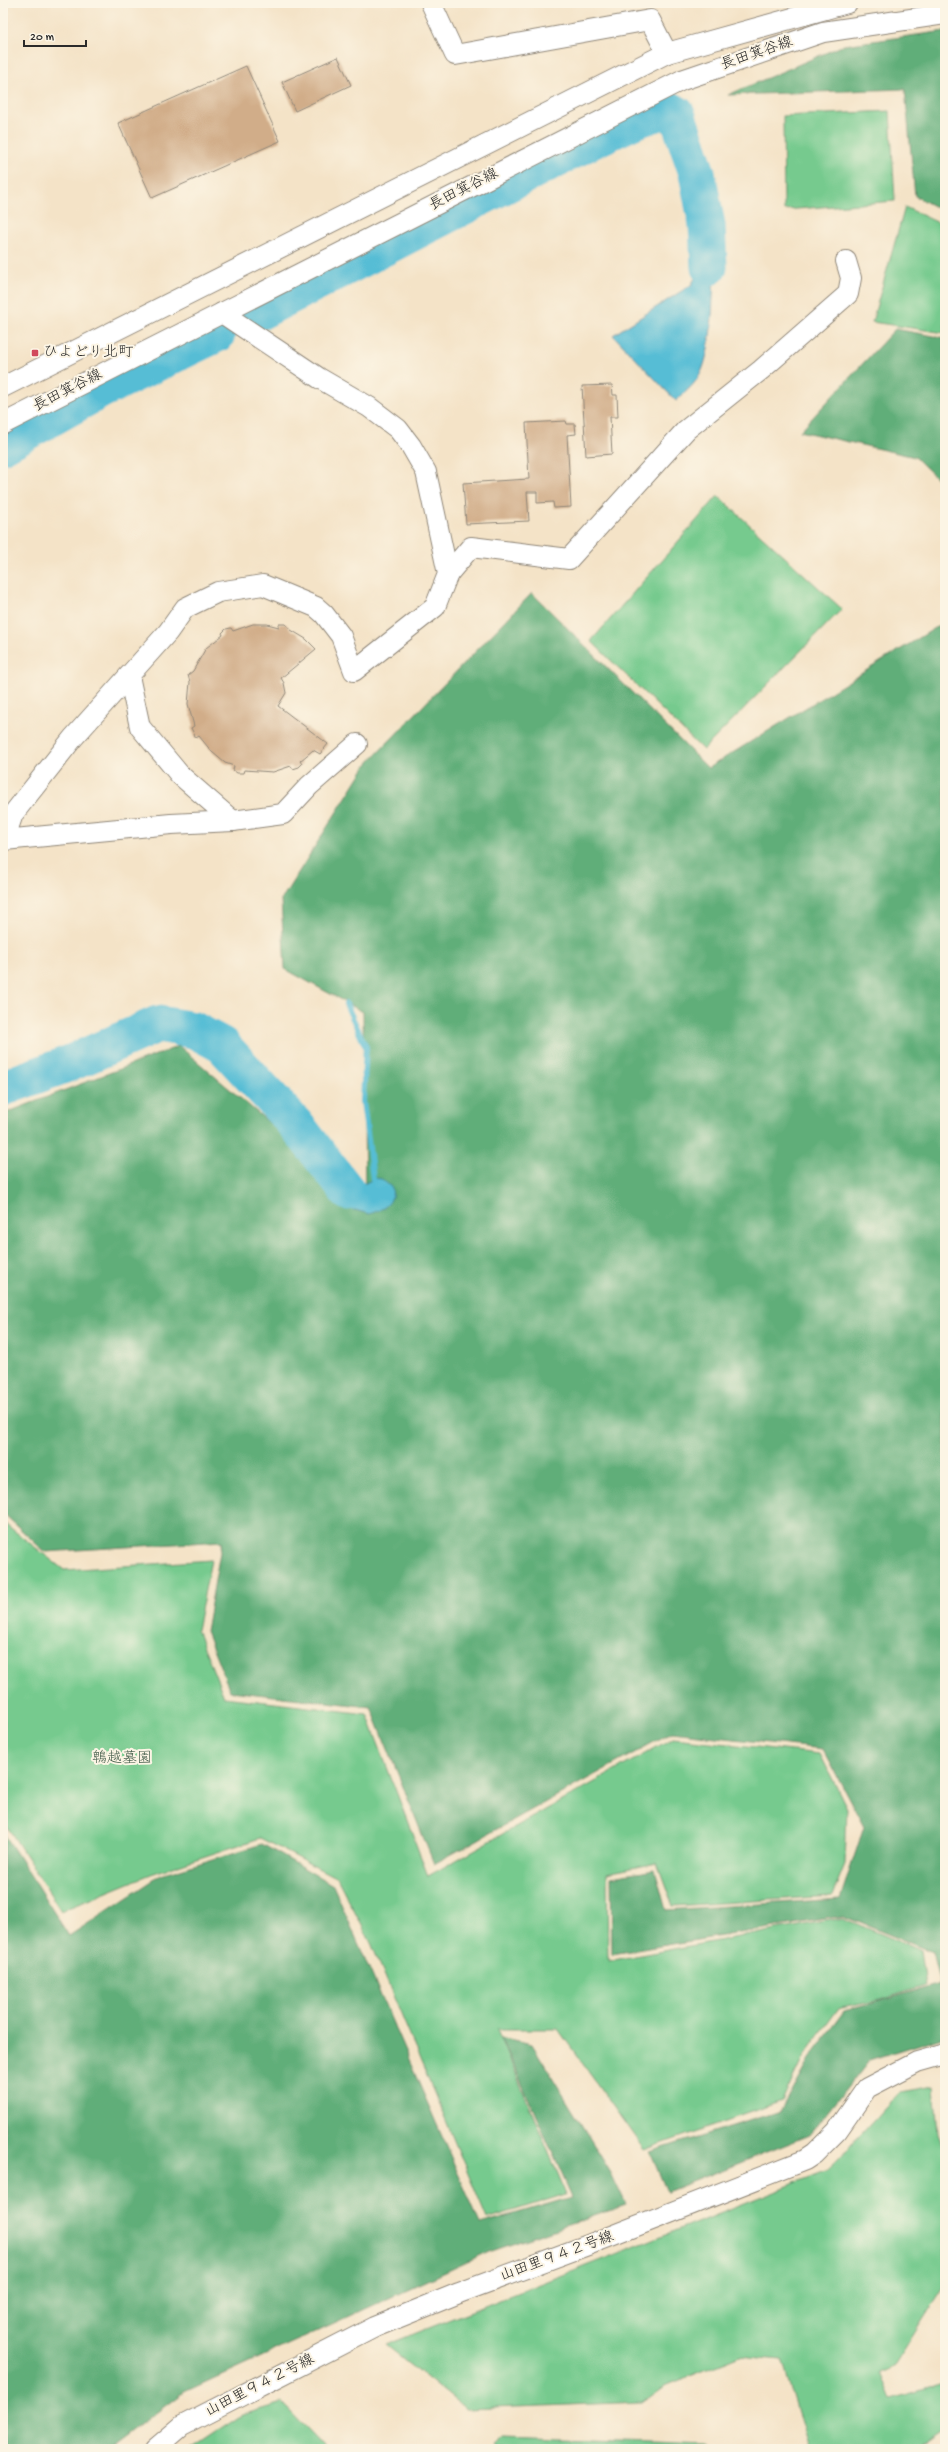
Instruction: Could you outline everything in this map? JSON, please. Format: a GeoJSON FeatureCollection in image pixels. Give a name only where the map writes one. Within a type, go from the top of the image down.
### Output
{"type":"FeatureCollection","features":[{"type":"Feature","properties":{"kind":"street"},"geometry":{"type":"LineString","coordinates":[[431,3],[454,55],[650,20],[667,53]]}},
{"type":"Feature","properties":{"kind":"street","name":"長田箕谷線"},"geometry":{"type":"LineString","coordinates":[[3,388],[667,53],[847,3]]}},
{"type":"Feature","properties":{"kind":"street","name":"長田箕谷線"},"geometry":{"type":"LineString","coordinates":[[3,424],[682,80],[823,32],[945,14]]}},
{"type":"Feature","properties":{"kind":"street"},"geometry":{"type":"LineString","coordinates":[[357,744],[309,786],[282,814],[233,821],[4,840],[12,814],[73,738],[168,632],[185,608],[218,592],[264,585],[316,607],[324,614],[341,636],[354,671],[436,607],[448,574],[471,547],[569,559],[686,430],[761,370],[848,294],[851,278],[846,261]]}},
{"type":"Feature","properties":{"kind":"street"},"geometry":{"type":"LineString","coordinates":[[222,313],[319,378],[369,407],[398,429],[411,446],[426,472],[448,574]]}},
{"type":"Feature","properties":{"kind":"street"},"geometry":{"type":"LineString","coordinates":[[129,676],[140,727],[180,776],[233,821]]}},
{"type":"Feature","properties":{"kind":"street","name":"山田里９４２号線"},"geometry":{"type":"LineString","coordinates":[[155,2449],[182,2426],[375,2327],[805,2160],[814,2154],[836,2131],[867,2088],[917,2062],[945,2054]]}},
{"type":"Feature","properties":{"kind":"green space"},"geometry":{"type":"Polygon","coordinates":[[[945,31],[945,212],[915,196],[905,89],[728,95],[844,45],[945,31]]]}},
{"type":"Feature","properties":{"kind":"green space"},"geometry":{"type":"Polygon","coordinates":[[[890,111],[895,201],[784,210],[783,116],[890,111]]]}},
{"type":"Feature","properties":{"kind":"green space"},"geometry":{"type":"Polygon","coordinates":[[[905,207],[945,226],[945,333],[872,322],[905,207]]]}},
{"type":"Feature","properties":{"kind":"green space"},"geometry":{"type":"Polygon","coordinates":[[[895,329],[945,338],[945,486],[915,457],[800,431],[895,329]]]}},
{"type":"Feature","properties":{"kind":"green space"},"geometry":{"type":"Polygon","coordinates":[[[718,496],[842,609],[703,750],[591,641],[718,496]]]}},
{"type":"Feature","properties":{"kind":"green space"},"geometry":{"type":"Polygon","coordinates":[[[532,593],[708,768],[945,622],[945,2036],[869,2060],[810,2135],[667,2192],[650,2152],[780,2111],[809,2059],[845,2011],[940,1984],[932,1952],[843,1916],[612,1954],[611,1877],[655,1870],[666,1910],[840,1899],[864,1827],[823,1749],[672,1732],[434,1864],[371,1707],[230,1691],[206,1631],[222,1541],[45,1552],[3,1513],[3,1114],[179,1046],[365,1204],[363,1012],[285,969],[281,900],[367,764],[532,593]]]}},
{"type":"Feature","properties":{"kind":"green space","name":"鵯越墓園"},"geometry":{"type":"Polygon","coordinates":[[[3,1522],[64,1570],[211,1560],[197,1630],[224,1697],[367,1714],[428,1876],[673,1738],[820,1754],[847,1808],[845,1864],[832,1896],[673,1906],[657,1863],[607,1873],[608,1961],[842,1918],[920,1950],[925,1986],[880,2000],[838,2009],[803,2057],[782,2101],[644,2150],[558,2029],[497,2029],[566,2194],[487,2219],[371,1943],[337,1878],[260,1838],[151,1874],[61,1911],[3,1820],[3,1522]]]}},
{"type":"Feature","properties":{"kind":"green space"},"geometry":{"type":"Polygon","coordinates":[[[3,1832],[69,1936],[161,1875],[262,1844],[333,1885],[480,2224],[572,2197],[501,2037],[532,2044],[611,2173],[626,2205],[489,2252],[181,2394],[108,2449],[3,2449],[3,1832]]]}},
{"type":"Feature","properties":{"kind":"green space"},"geometry":{"type":"Polygon","coordinates":[[[934,2086],[938,2134],[945,2152],[945,2285],[893,2367],[880,2373],[891,2399],[943,2384],[945,2420],[943,2428],[913,2449],[809,2449],[782,2360],[740,2356],[665,2386],[643,2402],[466,2409],[386,2345],[828,2170],[900,2092],[934,2086]]]}},
{"type":"Feature","properties":{"kind":"green space"},"geometry":{"type":"Polygon","coordinates":[[[282,2403],[326,2449],[191,2449],[242,2415],[282,2403]]]}},
{"type":"Feature","properties":{"kind":"green space"},"geometry":{"type":"Polygon","coordinates":[[[502,2437],[707,2444],[713,2449],[498,2449],[495,2447],[502,2437]]]}},
{"type":"Feature","properties":{"kind":"water"},"geometry":{"type":"Polygon","coordinates":[[[702,267],[714,268],[711,325],[707,355],[698,378],[676,401],[613,335],[691,285],[702,267]]]}},
{"type":"Feature","properties":{"kind":"water"},"geometry":{"type":"Polygon","coordinates":[[[375,1178],[382,1179],[392,1188],[392,1198],[386,1206],[369,1214],[351,1209],[345,1194],[375,1178]]]}},
{"type":"Feature","properties":{"kind":"building"},"geometry":{"type":"Polygon","coordinates":[[[338,57],[351,85],[295,111],[282,82],[338,57]]]}},
{"type":"Feature","properties":{"kind":"building"},"geometry":{"type":"Polygon","coordinates":[[[246,66],[280,141],[152,198],[118,123],[246,66]]]}},
{"type":"Feature","properties":{"kind":"building"},"geometry":{"type":"Polygon","coordinates":[[[612,385],[613,395],[617,395],[618,417],[610,417],[612,454],[586,456],[582,386],[612,385]]]}},
{"type":"Feature","properties":{"kind":"building"},"geometry":{"type":"Polygon","coordinates":[[[566,421],[567,424],[575,424],[576,434],[567,435],[571,507],[554,508],[553,502],[537,503],[537,492],[527,492],[529,521],[466,524],[463,483],[529,479],[526,423],[566,421]]]}},
{"type":"Feature","properties":{"kind":"building"},"geometry":{"type":"Polygon","coordinates":[[[253,624],[267,624],[279,627],[279,624],[286,624],[291,630],[306,639],[316,649],[281,678],[284,683],[286,693],[278,706],[328,744],[320,754],[313,750],[300,761],[302,764],[299,767],[293,769],[291,766],[273,772],[244,770],[243,773],[237,773],[233,770],[234,766],[225,763],[212,752],[199,736],[196,738],[191,728],[194,726],[188,704],[190,682],[188,675],[193,671],[206,648],[223,635],[222,633],[226,629],[231,628],[233,631],[253,624]]]}},
{"type":"Feature","properties":{"kind":"waterway"},"geometry":{"type":"LineString","coordinates":[[259,312],[591,141],[636,120],[668,109],[677,114],[697,173],[707,225],[709,267]]}},
{"type":"Feature","properties":{"kind":"waterway"},"geometry":{"type":"LineString","coordinates":[[3,445],[101,390],[217,334]]}},
{"type":"Feature","properties":{"kind":"waterway"},"geometry":{"type":"LineString","coordinates":[[346,1004],[366,1047],[363,1101],[373,1179]]}},
{"type":"Feature","properties":{"kind":"waterway"},"geometry":{"type":"LineString","coordinates":[[3,1088],[73,1062],[158,1024],[194,1030],[222,1045],[298,1127],[348,1192]]}},
{"type":"Feature","properties":{"kind":"place","name":"ひよどり北町"},"geometry":{"type":"Point","coordinates":[35,353]}}]}
